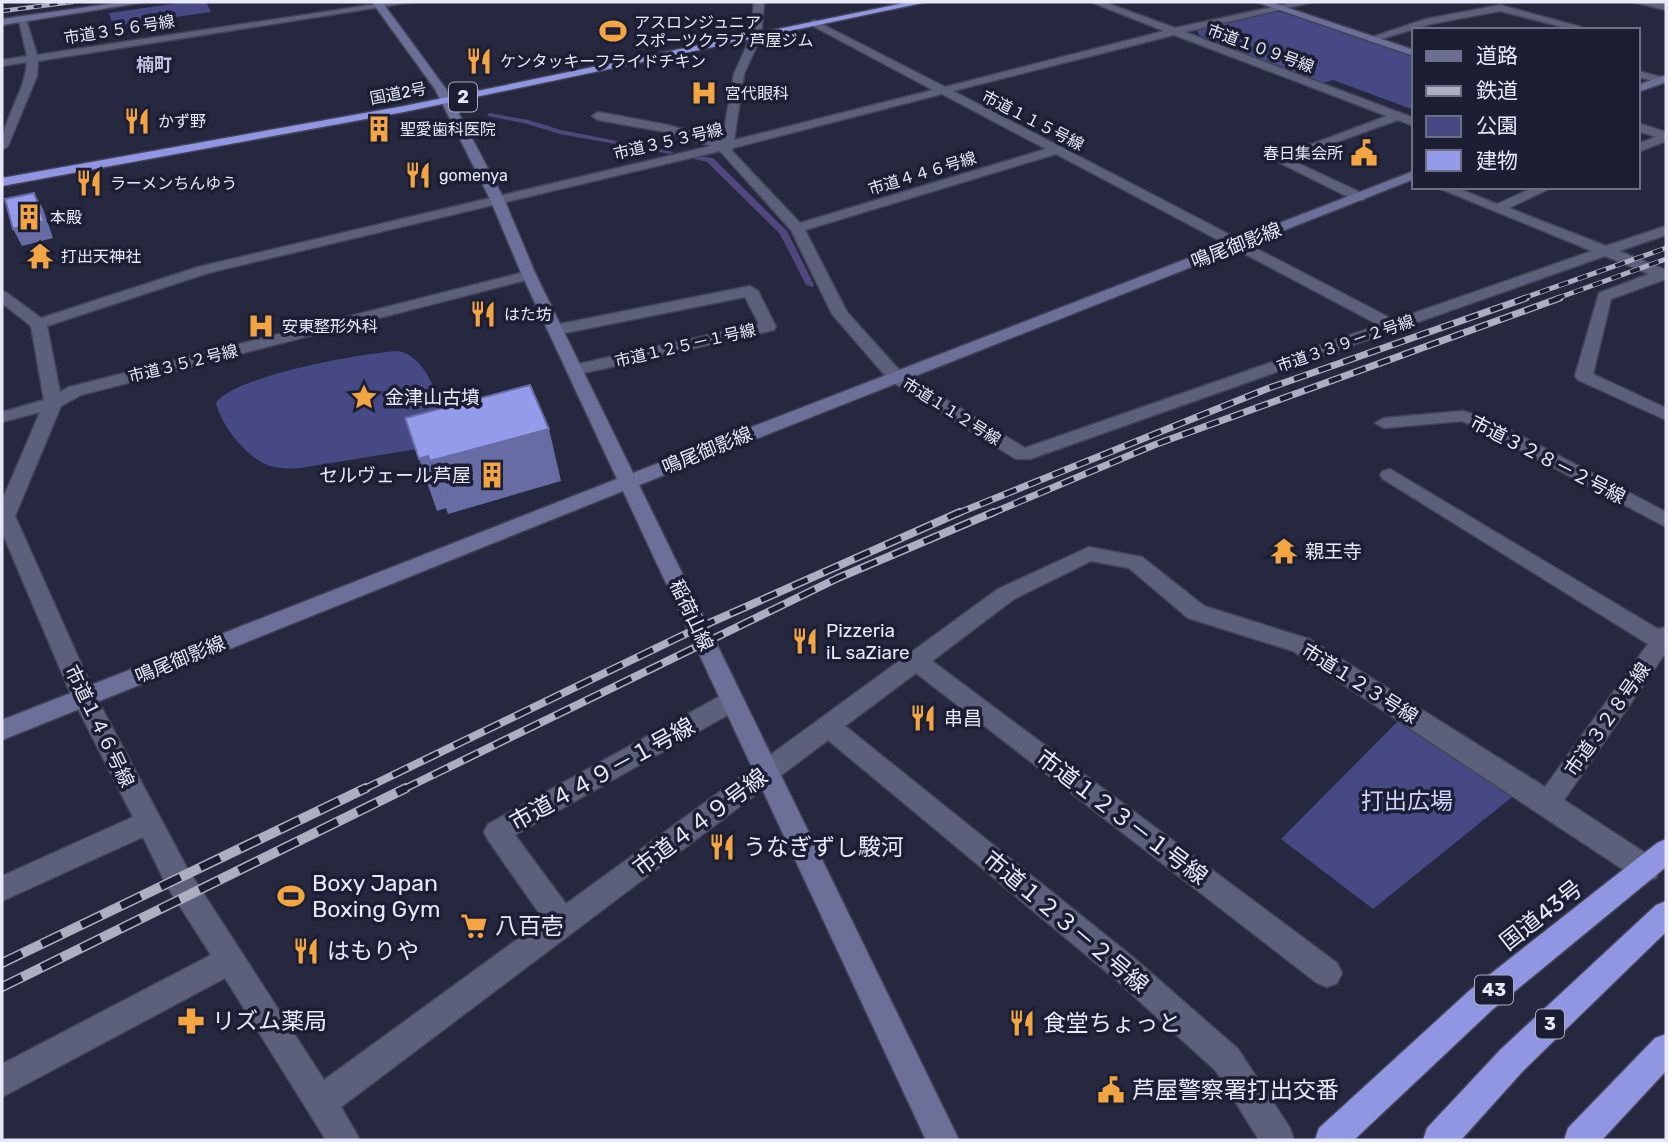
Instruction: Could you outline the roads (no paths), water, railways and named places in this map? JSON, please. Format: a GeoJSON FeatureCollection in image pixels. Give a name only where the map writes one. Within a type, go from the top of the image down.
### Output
{"type":"FeatureCollection","features":[{"type":"Feature","properties":{"kind":"highway","name":"国道2号"},"geometry":{"type":"LineString","coordinates":[[2,182],[757,31],[875,2]]}},
{"type":"Feature","properties":{"kind":"highway","name":"国道2号"},"geometry":{"type":"LineString","coordinates":[[757,31],[922,2]]}},
{"type":"Feature","properties":{"kind":"highway","name":"国道2号"},"geometry":{"type":"LineString","coordinates":[[413,94],[443,95]]}},
{"type":"Feature","properties":{"kind":"highway","name":"国道43号"},"geometry":{"type":"LineString","coordinates":[[1331,1140],[1481,1000],[1656,860]]}},
{"type":"Feature","properties":{"kind":"highway","name":"3"},"geometry":{"type":"LineString","coordinates":[[1439,1140],[1512,1060],[1666,914]]}},
{"type":"Feature","properties":{"kind":"highway"},"geometry":{"type":"LineString","coordinates":[[1580,1140],[1666,1049]]}},
{"type":"Feature","properties":{"kind":"street"},"geometry":{"type":"LineString","coordinates":[[2,22],[141,2]]}},
{"type":"Feature","properties":{"kind":"street","name":"市道３５６号線"},"geometry":{"type":"LineString","coordinates":[[2,63],[378,4],[407,2]]}},
{"type":"Feature","properties":{"kind":"street"},"geometry":{"type":"LineString","coordinates":[[598,116],[668,130],[726,146],[739,74],[757,31],[759,2]]}},
{"type":"Feature","properties":{"kind":"street","name":"市道１０９号線"},"geometry":{"type":"LineString","coordinates":[[1096,2],[1412,121]]}},
{"type":"Feature","properties":{"kind":"street"},"geometry":{"type":"LineString","coordinates":[[1261,2],[1412,52]]}},
{"type":"Feature","properties":{"kind":"street","name":"市道３５３号線"},"geometry":{"type":"LineString","coordinates":[[39,324],[203,270],[726,146],[1173,32],[1308,2]]}},
{"type":"Feature","properties":{"kind":"street"},"geometry":{"type":"LineString","coordinates":[[1638,2],[1666,7]]}},
{"type":"Feature","properties":{"kind":"street","name":"稲荷山線"},"geometry":{"type":"LineString","coordinates":[[378,4],[443,95],[497,199],[555,330],[943,1140]]}},
{"type":"Feature","properties":{"kind":"street"},"geometry":{"type":"LineString","coordinates":[[1371,38],[1429,21],[1500,8],[1576,27],[1574,28]]}},
{"type":"Feature","properties":{"kind":"street"},"geometry":{"type":"LineString","coordinates":[[2,146],[32,76],[33,58],[22,19]]}},
{"type":"Feature","properties":{"kind":"street"},"geometry":{"type":"LineString","coordinates":[[1429,21],[1451,27]]}},
{"type":"Feature","properties":{"kind":"street","name":"市道１１５号線"},"geometry":{"type":"LineString","coordinates":[[814,23],[1393,326]]}},
{"type":"Feature","properties":{"kind":"street"},"geometry":{"type":"LineString","coordinates":[[1640,74],[1664,79]]}},
{"type":"Feature","properties":{"kind":"street"},"geometry":{"type":"LineString","coordinates":[[1640,88],[1664,79]]}},
{"type":"Feature","properties":{"kind":"street"},"geometry":{"type":"LineString","coordinates":[[1359,197],[1278,159],[1398,116]]}},
{"type":"Feature","properties":{"kind":"street"},"geometry":{"type":"LineString","coordinates":[[1640,128],[1666,136]]}},
{"type":"Feature","properties":{"kind":"street"},"geometry":{"type":"LineString","coordinates":[[1640,147],[1666,136]]}},
{"type":"Feature","properties":{"kind":"street","name":"市道１１２号線"},"geometry":{"type":"LineString","coordinates":[[726,146],[726,152],[797,228],[840,313],[895,376],[1023,455]]}},
{"type":"Feature","properties":{"kind":"street","name":"市道４４６号線"},"geometry":{"type":"LineString","coordinates":[[797,228],[1057,150]]}},
{"type":"Feature","properties":{"kind":"street","name":"鳴尾御影線"},"geometry":{"type":"LineString","coordinates":[[2,730],[895,376],[1412,176]]}},
{"type":"Feature","properties":{"kind":"street"},"geometry":{"type":"LineString","coordinates":[[1447,189],[1664,275]]}},
{"type":"Feature","properties":{"kind":"street"},"geometry":{"type":"LineString","coordinates":[[1496,209],[1542,189]]}},
{"type":"Feature","properties":{"kind":"street","name":"市道３３９－２号線"},"geometry":{"type":"LineString","coordinates":[[1023,455],[1666,230]]}},
{"type":"Feature","properties":{"kind":"street","name":"市道３５２号線"},"geometry":{"type":"LineString","coordinates":[[2,417],[53,403],[75,391],[529,275]]}},
{"type":"Feature","properties":{"kind":"street"},"geometry":{"type":"LineString","coordinates":[[1664,275],[1604,296],[1584,376],[1666,415]]}},
{"type":"Feature","properties":{"kind":"street","name":"市道１２５－１号線"},"geometry":{"type":"LineString","coordinates":[[555,330],[750,291],[768,327],[575,370]]}},
{"type":"Feature","properties":{"kind":"street"},"geometry":{"type":"LineString","coordinates":[[2,296],[39,324],[53,403]]}},
{"type":"Feature","properties":{"kind":"street","name":"市道１４６号線"},"geometry":{"type":"LineString","coordinates":[[53,403],[5,516],[84,697],[177,877],[344,1140]]}},
{"type":"Feature","properties":{"kind":"street","name":"市道３２８－２号線"},"geometry":{"type":"LineString","coordinates":[[1384,422],[1463,416],[1483,423],[1666,520]]}},
{"type":"Feature","properties":{"kind":"street"},"geometry":{"type":"LineString","coordinates":[[1390,475],[1664,638]]}},
{"type":"Feature","properties":{"kind":"street","name":"市道４４９号線"},"geometry":{"type":"LineString","coordinates":[[320,1103],[1006,594],[1089,555]]}},
{"type":"Feature","properties":{"kind":"street","name":"市道１２３号線"},"geometry":{"type":"LineString","coordinates":[[1089,555],[1135,562],[1196,612],[1301,645],[1548,803],[1656,860]]}},
{"type":"Feature","properties":{"kind":"street","name":"市道３２８号線"},"geometry":{"type":"LineString","coordinates":[[1548,803],[1664,638]]}},
{"type":"Feature","properties":{"kind":"street","name":"市道１２３－１号線"},"geometry":{"type":"LineString","coordinates":[[916,661],[1327,973]]}},
{"type":"Feature","properties":{"kind":"street","name":"市道４４９－１号線"},"geometry":{"type":"LineString","coordinates":[[564,923],[497,832],[732,701]]}},
{"type":"Feature","properties":{"kind":"street","name":"市道１２３－２号線"},"geometry":{"type":"LineString","coordinates":[[829,727],[1124,968],[1227,1060],[1278,1140]]}},
{"type":"Feature","properties":{"kind":"street"},"geometry":{"type":"LineString","coordinates":[[2,889],[148,822]]}},
{"type":"Feature","properties":{"kind":"street"},"geometry":{"type":"LineString","coordinates":[[2,1081],[230,961]]}},
{"type":"Feature","properties":{"kind":"waterway"},"geometry":{"type":"LineString","coordinates":[[490,115],[528,122],[560,132],[670,152]]}},
{"type":"Feature","properties":{"kind":"waterway"},"geometry":{"type":"LineString","coordinates":[[697,157],[710,160],[784,233],[810,285]]}},
{"type":"Feature","properties":{"kind":"railway"},"geometry":{"type":"LineString","coordinates":[[2,11],[72,2]]}},
{"type":"Feature","properties":{"kind":"railway"},"geometry":{"type":"LineString","coordinates":[[1521,299],[1666,248]]}},
{"type":"Feature","properties":{"kind":"railway"},"geometry":{"type":"LineString","coordinates":[[1555,299],[1666,259]]}},
{"type":"Feature","properties":{"kind":"railway"},"geometry":{"type":"LineString","coordinates":[[956,514],[1269,388],[1526,298]]}},
{"type":"Feature","properties":{"kind":"railway"},"geometry":{"type":"LineString","coordinates":[[990,514],[1154,445],[1560,298]]}},
{"type":"Feature","properties":{"kind":"railway"},"geometry":{"type":"LineString","coordinates":[[362,790],[698,628],[960,512]]}},
{"type":"Feature","properties":{"kind":"railway"},"geometry":{"type":"LineString","coordinates":[[402,790],[838,578],[994,512]]}},
{"type":"Feature","properties":{"kind":"railway"},"geometry":{"type":"LineString","coordinates":[[2,963],[366,788]]}},
{"type":"Feature","properties":{"kind":"railway"},"geometry":{"type":"LineString","coordinates":[[2,987],[406,788]]}},
{"type":"Feature","properties":{"kind":"place","name":"アスロンジュニア スポーツクラブ 芦屋ジム"},"geometry":{"type":"Point","coordinates":[613,31]}},
{"type":"Feature","properties":{"kind":"place","name":"ケンタッキーフライドチキン"},"geometry":{"type":"Point","coordinates":[479,61]}},
{"type":"Feature","properties":{"kind":"place","name":"宮代眼科"},"geometry":{"type":"Point","coordinates":[704,93]}},
{"type":"Feature","properties":{"kind":"place","name":"かず野"},"geometry":{"type":"Point","coordinates":[137,121]}},
{"type":"Feature","properties":{"kind":"place","name":"聖愛歯科医院"},"geometry":{"type":"Point","coordinates":[379,129]}},
{"type":"Feature","properties":{"kind":"place","name":"春日集会所"},"geometry":{"type":"Point","coordinates":[1364,153]}},
{"type":"Feature","properties":{"kind":"place","name":"gomenya"},"geometry":{"type":"Point","coordinates":[418,175]}},
{"type":"Feature","properties":{"kind":"place","name":"ラーメンちんゆう"},"geometry":{"type":"Point","coordinates":[89,183]}},
{"type":"Feature","properties":{"kind":"place","name":"本殿"},"geometry":{"type":"Point","coordinates":[29,217]}},
{"type":"Feature","properties":{"kind":"place","name":"打出天神社"},"geometry":{"type":"Point","coordinates":[40,256]}},
{"type":"Feature","properties":{"kind":"place","name":"はた坊"},"geometry":{"type":"Point","coordinates":[483,314]}},
{"type":"Feature","properties":{"kind":"place","name":"安東整形外科"},"geometry":{"type":"Point","coordinates":[261,326]}},
{"type":"Feature","properties":{"kind":"place","name":"金津山古墳"},"geometry":{"type":"Point","coordinates":[364,397]}},
{"type":"Feature","properties":{"kind":"place","name":"セルヴェール芦屋"},"geometry":{"type":"Point","coordinates":[492,475]}},
{"type":"Feature","properties":{"kind":"place","name":"親王寺"},"geometry":{"type":"Point","coordinates":[1284,551]}},
{"type":"Feature","properties":{"kind":"place","name":"Pizzeria iL saZiare"},"geometry":{"type":"Point","coordinates":[805,641]}},
{"type":"Feature","properties":{"kind":"place","name":"串昌"},"geometry":{"type":"Point","coordinates":[923,718]}},
{"type":"Feature","properties":{"kind":"place","name":"うなぎずし駿河"},"geometry":{"type":"Point","coordinates":[722,847]}},
{"type":"Feature","properties":{"kind":"place","name":"Boxy Japan Boxing Gym"},"geometry":{"type":"Point","coordinates":[291,896]}},
{"type":"Feature","properties":{"kind":"place","name":"八百壱"},"geometry":{"type":"Point","coordinates":[474,926]}},
{"type":"Feature","properties":{"kind":"place","name":"はもりや"},"geometry":{"type":"Point","coordinates":[306,951]}},
{"type":"Feature","properties":{"kind":"place","name":"リズム薬局"},"geometry":{"type":"Point","coordinates":[191,1021]}},
{"type":"Feature","properties":{"kind":"place","name":"食堂ちょっと"},"geometry":{"type":"Point","coordinates":[1022,1023]}},
{"type":"Feature","properties":{"kind":"place","name":"芦屋警察署打出交番"},"geometry":{"type":"Point","coordinates":[1111,1090]}},
{"type":"Feature","properties":{"kind":"district","name":"楠町"},"geometry":{"type":"Point","coordinates":[154,65]}},
{"type":"Feature","properties":{"kind":"park label","name":"打出広場"},"geometry":{"type":"Point","coordinates":[1407,801]}}]}
